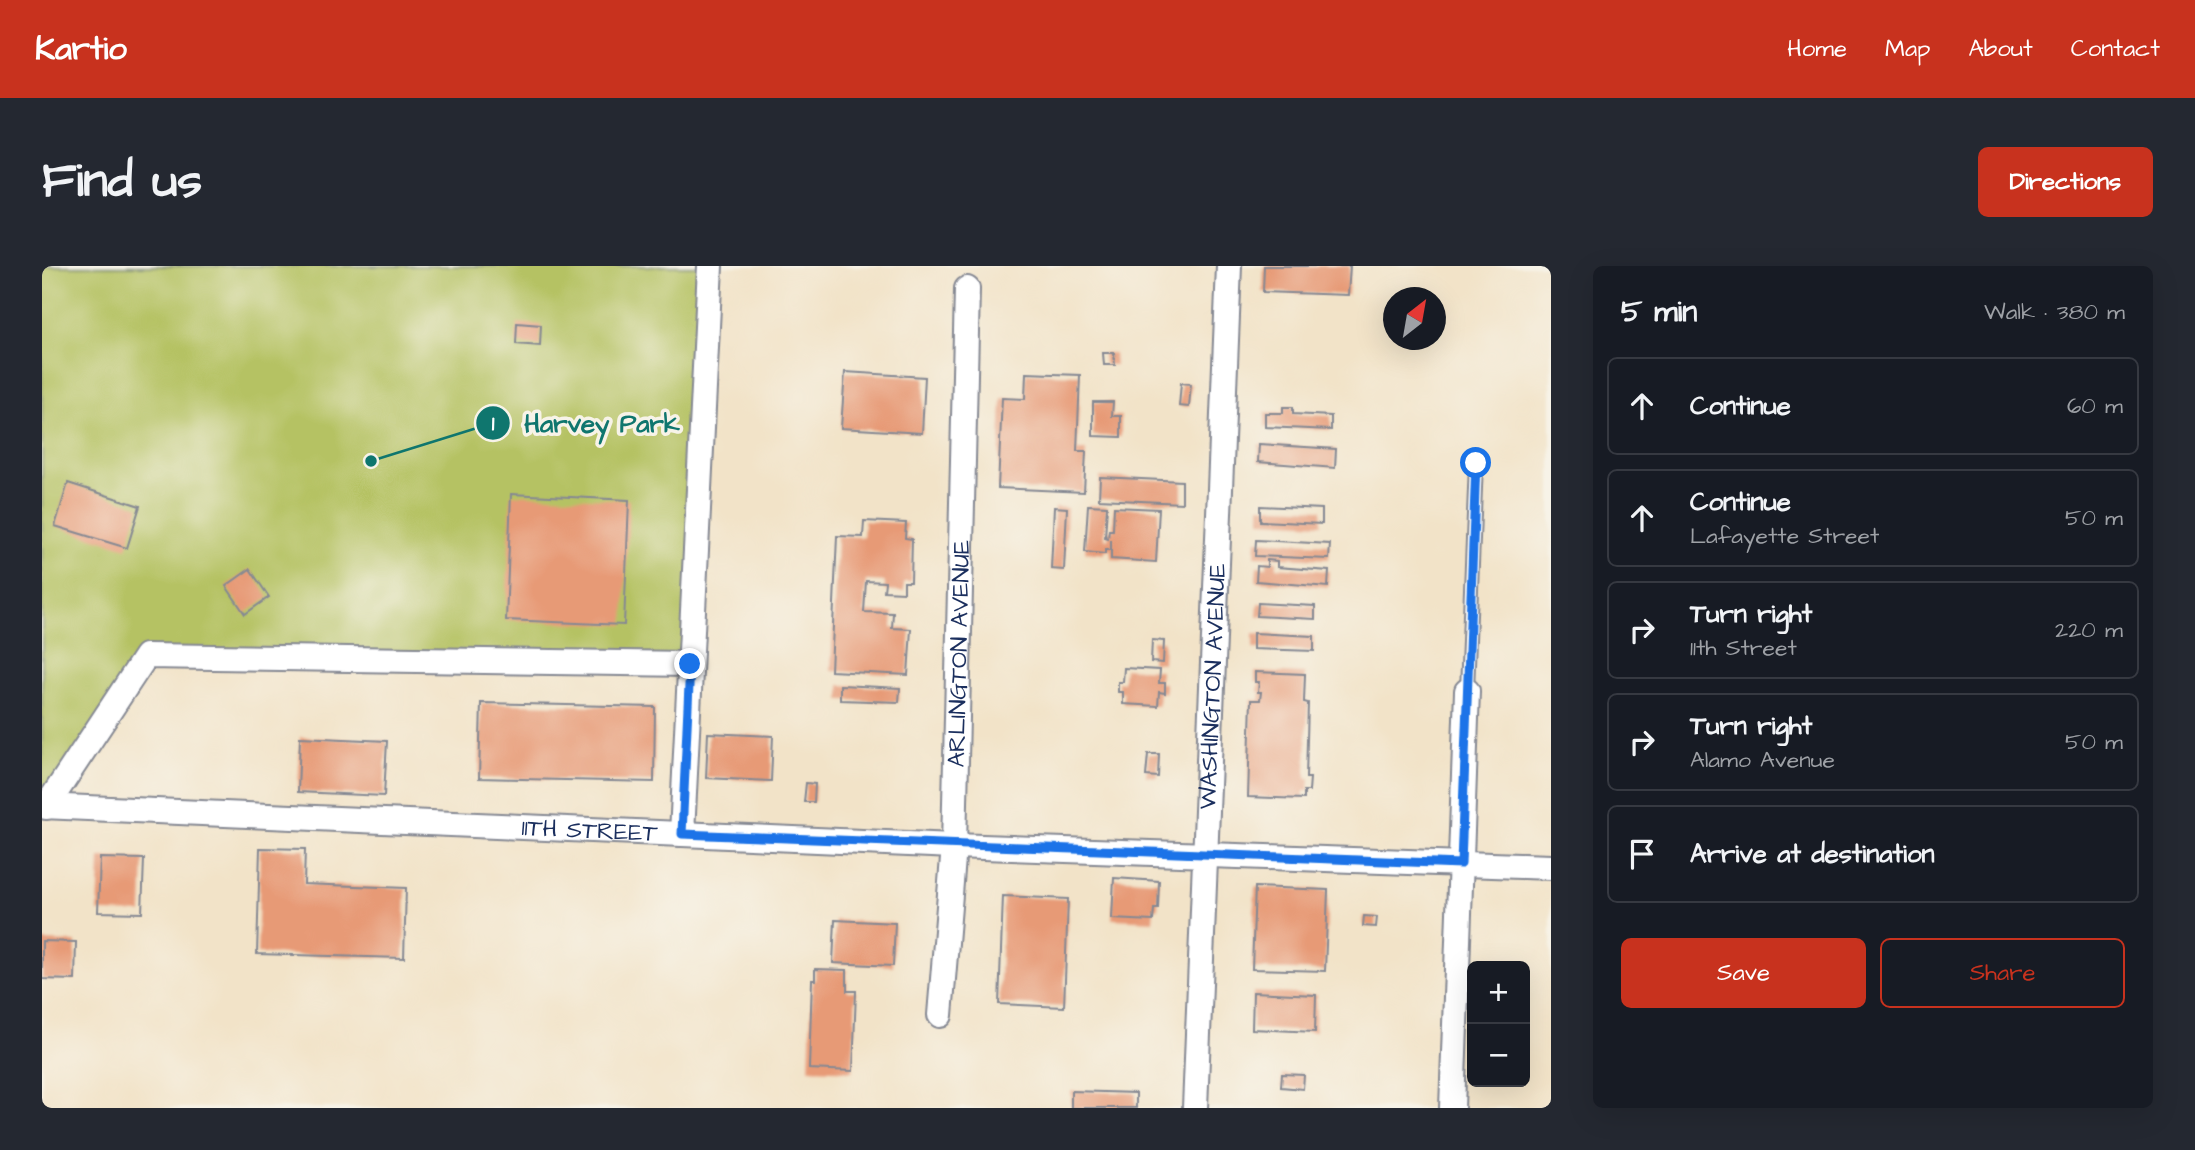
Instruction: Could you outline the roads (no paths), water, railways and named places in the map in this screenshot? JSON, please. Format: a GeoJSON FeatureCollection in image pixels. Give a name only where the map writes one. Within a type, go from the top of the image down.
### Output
{"type":"FeatureCollection","features":[{"type":"Feature","properties":{"kind":"street"},"geometry":{"type":"LineString","coordinates":[[682,834],[710,266]]}},
{"type":"Feature","properties":{"kind":"street","name":"WASHINGTON AVENUE"},"geometry":{"type":"LineString","coordinates":[[1195,1108],[1229,266]]}},
{"type":"Feature","properties":{"kind":"street","name":"ARLINGTON AVENUE"},"geometry":{"type":"LineString","coordinates":[[940,1015],[954,846],[967,289]]}},
{"type":"Feature","properties":{"kind":"street"},"geometry":{"type":"LineString","coordinates":[[44,807],[146,656],[690,664]]}},
{"type":"Feature","properties":{"kind":"street"},"geometry":{"type":"LineString","coordinates":[[1452,1108],[1467,691]]}},
{"type":"Feature","properties":{"kind":"street","name":"11TH STREET"},"geometry":{"type":"LineString","coordinates":[[44,807],[954,846],[1551,867]]}},
{"type":"Feature","properties":{"kind":"lane"},"geometry":{"type":"LineString","coordinates":[[1467,691],[1476,463]]}},
{"type":"Feature","properties":{"kind":"place","name":"Harvey Park"},"geometry":{"type":"Point","coordinates":[371,461]}}]}
